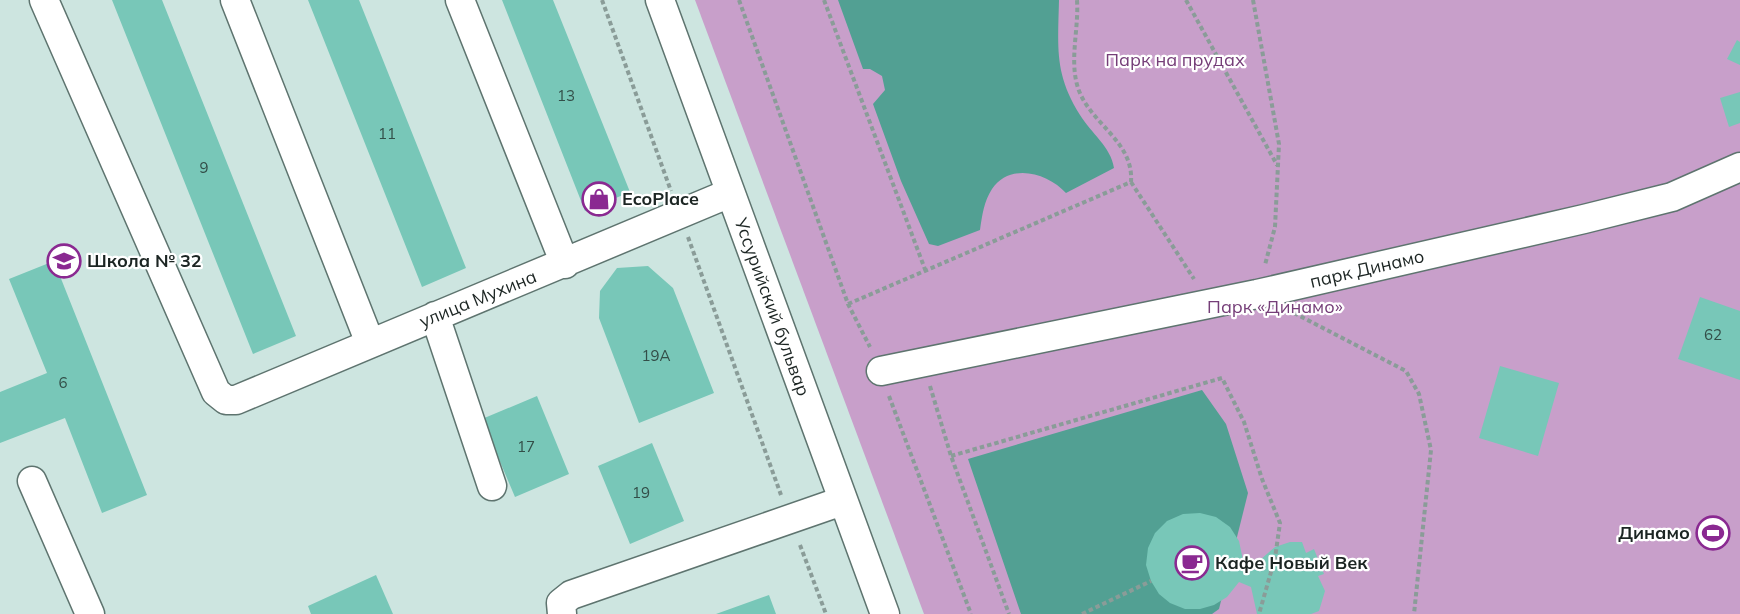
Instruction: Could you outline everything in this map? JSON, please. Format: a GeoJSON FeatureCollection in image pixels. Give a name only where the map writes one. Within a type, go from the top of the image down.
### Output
{"type":"FeatureCollection","features":[{"type":"Feature","properties":{"kind":"street","name":"улица Мухина"},"geometry":{"type":"LineString","coordinates":[[44,0],[216,392],[226,400],[236,400],[730,193]]}},
{"type":"Feature","properties":{"kind":"street"},"geometry":{"type":"LineString","coordinates":[[235,0],[370,343]]}},
{"type":"Feature","properties":{"kind":"street"},"geometry":{"type":"LineString","coordinates":[[460,0],[565,264]]}},
{"type":"Feature","properties":{"kind":"street","name":"Уссурийский бульвар"},"geometry":{"type":"LineString","coordinates":[[660,0],[885,614]]}},
{"type":"Feature","properties":{"kind":"street","name":"парк Динамо"},"geometry":{"type":"LineString","coordinates":[[881,371],[1257,294],[1672,197],[1740,167]]}},
{"type":"Feature","properties":{"kind":"street"},"geometry":{"type":"LineString","coordinates":[[435,316],[492,486]]}},
{"type":"Feature","properties":{"kind":"street"},"geometry":{"type":"LineString","coordinates":[[32,481],[90,614]]}},
{"type":"Feature","properties":{"kind":"street"},"geometry":{"type":"LineString","coordinates":[[562,614],[561,603],[571,595],[842,501]]}},
{"type":"Feature","properties":{"kind":"path"},"geometry":{"type":"LineString","coordinates":[[602,0],[826,614]]}},
{"type":"Feature","properties":{"kind":"path"},"geometry":{"type":"LineString","coordinates":[[739,0],[848,304],[881,371],[971,614]]}},
{"type":"Feature","properties":{"kind":"path"},"geometry":{"type":"LineString","coordinates":[[824,0],[926,272]]}},
{"type":"Feature","properties":{"kind":"path"},"geometry":{"type":"LineString","coordinates":[[1077,0],[1075,59],[1078,87],[1089,109],[1117,139],[1132,167],[1131,182],[1210,304]]}},
{"type":"Feature","properties":{"kind":"path"},"geometry":{"type":"LineString","coordinates":[[1186,0],[1278,167]]}},
{"type":"Feature","properties":{"kind":"path"},"geometry":{"type":"LineString","coordinates":[[1254,1],[1280,144],[1275,227],[1257,294],[1406,371],[1419,394],[1431,450],[1414,614]]}},
{"type":"Feature","properties":{"kind":"path"},"geometry":{"type":"LineString","coordinates":[[848,304],[1131,182]]}},
{"type":"Feature","properties":{"kind":"path"},"geometry":{"type":"LineString","coordinates":[[923,363],[951,456],[1009,614]]}},
{"type":"Feature","properties":{"kind":"path"},"geometry":{"type":"LineString","coordinates":[[951,456],[1222,378],[1244,422],[1262,480],[1280,523],[1275,558],[1259,614]]}},
{"type":"Feature","properties":{"kind":"path"},"geometry":{"type":"LineString","coordinates":[[1082,614],[1151,581]]}},
{"type":"Feature","properties":{"kind":"green space","name":"Парк «Динамо»"},"geometry":{"type":"Polygon","coordinates":[[[695,0],[1740,0],[1740,614],[924,614],[695,0]]]}},
{"type":"Feature","properties":{"kind":"shaded area"},"geometry":{"type":"Polygon","coordinates":[[[838,0],[1059,0],[1059,60],[1066,86],[1084,122],[1109,153],[1114,168],[1066,193],[1049,180],[1039,176],[1029,173],[1009,175],[1000,181],[989,194],[980,230],[938,246],[929,244],[901,181],[873,104],[885,90],[882,76],[870,69],[863,69],[838,0]]]}},
{"type":"Feature","properties":{"kind":"shaded area"},"geometry":{"type":"Polygon","coordinates":[[[1202,390],[1226,424],[1248,493],[1219,609],[1212,614],[1021,614],[968,459],[1202,390]]]}},
{"type":"Feature","properties":{"kind":"building"},"geometry":{"type":"Polygon","coordinates":[[[112,0],[162,0],[296,336],[253,354],[112,0]]]}},
{"type":"Feature","properties":{"kind":"building"},"geometry":{"type":"Polygon","coordinates":[[[308,0],[359,0],[466,268],[422,287],[308,0]]]}},
{"type":"Feature","properties":{"kind":"building"},"geometry":{"type":"Polygon","coordinates":[[[502,0],[553,0],[630,192],[585,211],[502,0]]]}},
{"type":"Feature","properties":{"kind":"building"},"geometry":{"type":"Polygon","coordinates":[[[1737,40],[1740,42],[1740,65],[1727,59],[1737,40]]]}},
{"type":"Feature","properties":{"kind":"building"},"geometry":{"type":"Polygon","coordinates":[[[1740,92],[1740,123],[1729,127],[1720,98],[1740,92]]]}},
{"type":"Feature","properties":{"kind":"building"},"geometry":{"type":"Polygon","coordinates":[[[54,261],[147,495],[102,513],[65,418],[0,443],[0,392],[47,373],[9,279],[54,261]]]}},
{"type":"Feature","properties":{"kind":"building"},"geometry":{"type":"Polygon","coordinates":[[[648,266],[673,288],[714,393],[639,423],[599,318],[600,291],[617,268],[648,266]]]}},
{"type":"Feature","properties":{"kind":"building"},"geometry":{"type":"Polygon","coordinates":[[[1700,297],[1740,311],[1740,380],[1678,359],[1700,297]]]}},
{"type":"Feature","properties":{"kind":"building"},"geometry":{"type":"Polygon","coordinates":[[[1500,366],[1559,383],[1538,456],[1479,438],[1500,366]]]}},
{"type":"Feature","properties":{"kind":"building"},"geometry":{"type":"Polygon","coordinates":[[[537,396],[569,474],[515,497],[482,419],[537,396]]]}},
{"type":"Feature","properties":{"kind":"building"},"geometry":{"type":"Polygon","coordinates":[[[652,443],[684,521],[630,544],[598,466],[652,443]]]}},
{"type":"Feature","properties":{"kind":"building"},"geometry":{"type":"Polygon","coordinates":[[[1200,513],[1216,517],[1230,527],[1239,541],[1244,565],[1256,570],[1260,560],[1275,547],[1290,542],[1302,542],[1306,553],[1314,549],[1324,574],[1318,576],[1325,591],[1319,611],[1311,614],[1257,614],[1251,587],[1239,582],[1227,597],[1214,605],[1200,609],[1185,609],[1170,603],[1159,594],[1151,581],[1146,565],[1148,548],[1155,533],[1167,521],[1183,514],[1200,513]]]}},
{"type":"Feature","properties":{"kind":"building"},"geometry":{"type":"Polygon","coordinates":[[[376,575],[393,614],[311,614],[308,606],[376,575]]]}},
{"type":"Feature","properties":{"kind":"building"},"geometry":{"type":"Polygon","coordinates":[[[769,595],[776,614],[716,614],[769,595]]]}},
{"type":"Feature","properties":{"kind":"place","name":"EcoPlace"},"geometry":{"type":"Point","coordinates":[599,199]}},
{"type":"Feature","properties":{"kind":"place","name":"Школа № 32"},"geometry":{"type":"Point","coordinates":[64,261]}},
{"type":"Feature","properties":{"kind":"place","name":"Динамо"},"geometry":{"type":"Point","coordinates":[1713,533]}},
{"type":"Feature","properties":{"kind":"place","name":"Кафе Новый Век"},"geometry":{"type":"Point","coordinates":[1192,563]}},
{"type":"Feature","properties":{"kind":"park label","name":"Парк на прудах"},"geometry":{"type":"Point","coordinates":[1175,60]}}]}
